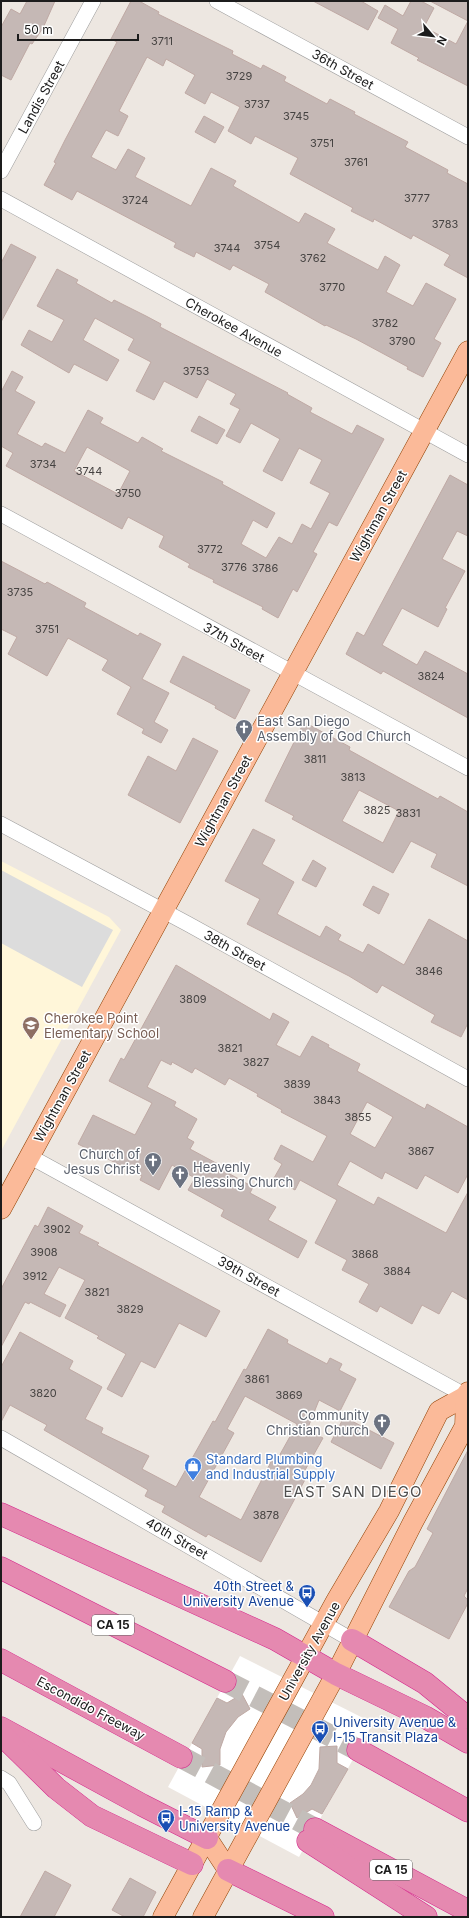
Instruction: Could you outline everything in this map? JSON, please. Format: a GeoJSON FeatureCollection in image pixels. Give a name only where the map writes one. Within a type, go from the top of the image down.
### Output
{"type":"FeatureCollection","features":[{"type":"Feature","properties":{"kind":"highway"},"geometry":{"type":"LineString","coordinates":[[1,1514],[275,1639],[336,1674],[425,1717],[468,1742]]}},
{"type":"Feature","properties":{"kind":"highway","name":"CA 15"},"geometry":{"type":"LineString","coordinates":[[1,1568],[224,1681]]}},
{"type":"Feature","properties":{"kind":"highway"},"geometry":{"type":"LineString","coordinates":[[352,1640],[425,1683],[468,1718]]}},
{"type":"Feature","properties":{"kind":"highway","name":"Escondido Freeway"},"geometry":{"type":"LineString","coordinates":[[1,1660],[181,1757]]}},
{"type":"Feature","properties":{"kind":"highway"},"geometry":{"type":"LineString","coordinates":[[1,1728],[142,1805],[207,1838]]}},
{"type":"Feature","properties":{"kind":"highway"},"geometry":{"type":"LineString","coordinates":[[1,1734],[56,1788],[92,1816],[192,1864]]}},
{"type":"Feature","properties":{"kind":"highway"},"geometry":{"type":"LineString","coordinates":[[468,1794],[358,1750],[468,1811]]}},
{"type":"Feature","properties":{"kind":"highway","name":"CA 15"},"geometry":{"type":"LineString","coordinates":[[426,1917],[312,1835],[468,1911]]}},
{"type":"Feature","properties":{"kind":"highway"},"geometry":{"type":"LineString","coordinates":[[228,1870],[323,1917]]}},
{"type":"Feature","properties":{"kind":"main road","name":"Wightman Street"},"geometry":{"type":"LineString","coordinates":[[1,1209],[468,351]]}},
{"type":"Feature","properties":{"kind":"main road","name":"University Avenue"},"geometry":{"type":"LineString","coordinates":[[163,1917],[306,1657],[389,1511],[439,1411],[467,1395]]}},
{"type":"Feature","properties":{"kind":"main road"},"geometry":{"type":"LineString","coordinates":[[203,1917],[336,1674],[413,1522],[465,1426],[467,1395]]}},
{"type":"Feature","properties":{"kind":"main road"},"geometry":{"type":"LineString","coordinates":[[207,1838],[228,1870]]}},
{"type":"Feature","properties":{"kind":"street","name":"Landis Street"},"geometry":{"type":"LineString","coordinates":[[1,171],[94,1]]}},
{"type":"Feature","properties":{"kind":"street","name":"36th Street"},"geometry":{"type":"LineString","coordinates":[[217,1],[468,137]]}},
{"type":"Feature","properties":{"kind":"street","name":"Cherokee Avenue"},"geometry":{"type":"LineString","coordinates":[[1,199],[468,455]]}},
{"type":"Feature","properties":{"kind":"street","name":"37th Street"},"geometry":{"type":"LineString","coordinates":[[1,514],[468,768]]}},
{"type":"Feature","properties":{"kind":"street","name":"38th Street"},"geometry":{"type":"LineString","coordinates":[[1,824],[164,911],[468,1079]]}},
{"type":"Feature","properties":{"kind":"street","name":"39th Street"},"geometry":{"type":"LineString","coordinates":[[29,1156],[467,1395]]}},
{"type":"Feature","properties":{"kind":"street","name":"40th Street"},"geometry":{"type":"LineString","coordinates":[[1,1438],[325,1623],[352,1640]]}},
{"type":"Feature","properties":{"kind":"street"},"geometry":{"type":"LineString","coordinates":[[1,1778],[10,1783],[34,1823]]}},
{"type":"Feature","properties":{"kind":"shaded area","name":"Cherokee Point Elementary School"},"geometry":{"type":"Polygon","coordinates":[[[1,861],[109,917],[121,930],[1,1151],[1,861]]]}},
{"type":"Feature","properties":{"kind":"shaded area"},"geometry":{"type":"Polygon","coordinates":[[[1,870],[113,930],[82,987],[1,943],[1,870]]]}},
{"type":"Feature","properties":{"kind":"pier"},"geometry":{"type":"Polygon","coordinates":[[[240,1656],[373,1723],[299,1857],[168,1787],[240,1656]]]}},
{"type":"Feature","properties":{"kind":"building"},"geometry":{"type":"Polygon","coordinates":[[[27,1],[55,1],[43,28],[32,44],[30,43],[11,80],[1,75],[1,27],[11,9],[20,14],[27,1]]]}},
{"type":"Feature","properties":{"kind":"building"},"geometry":{"type":"Polygon","coordinates":[[[131,1],[139,1],[159,12],[158,14],[233,51],[232,54],[261,69],[263,65],[286,77],[284,81],[327,104],[330,99],[355,112],[354,114],[408,142],[405,147],[448,170],[447,173],[468,184],[468,278],[444,265],[450,255],[413,235],[411,239],[374,219],[373,222],[351,211],[353,208],[290,174],[298,158],[255,136],[251,144],[228,131],[240,107],[211,92],[205,104],[185,93],[195,75],[166,59],[163,66],[147,57],[119,111],[128,116],[118,136],[106,130],[91,157],[116,170],[128,149],[145,158],[135,177],[191,206],[211,168],[236,181],[233,186],[299,223],[305,213],[335,229],[327,243],[378,270],[385,256],[400,265],[386,292],[413,306],[426,283],[456,299],[434,339],[441,343],[423,377],[407,369],[408,367],[356,339],[326,325],[325,326],[265,292],[269,284],[233,265],[230,270],[196,252],[194,257],[174,247],[176,243],[77,191],[72,200],[44,185],[56,163],[54,162],[65,140],[117,42],[111,39],[131,1]]]}},
{"type":"Feature","properties":{"kind":"building"},"geometry":{"type":"Polygon","coordinates":[[[313,1],[361,1],[378,11],[368,30],[313,1]]]}},
{"type":"Feature","properties":{"kind":"building"},"geometry":{"type":"Polygon","coordinates":[[[411,1],[421,1],[434,8],[424,27],[456,44],[468,21],[468,86],[417,60],[419,58],[391,43],[398,29],[378,18],[385,5],[403,16],[411,1]]]}},
{"type":"Feature","properties":{"kind":"building"},"geometry":{"type":"Polygon","coordinates":[[[430,1],[468,1],[468,21],[430,1]]]}},
{"type":"Feature","properties":{"kind":"building"},"geometry":{"type":"Polygon","coordinates":[[[204,116],[224,127],[215,143],[195,132],[204,116]]]}},
{"type":"Feature","properties":{"kind":"building"},"geometry":{"type":"Polygon","coordinates":[[[11,244],[36,257],[1,322],[1,263],[11,244]]]}},
{"type":"Feature","properties":{"kind":"building"},"geometry":{"type":"Polygon","coordinates":[[[57,269],[78,280],[76,283],[112,303],[114,300],[146,316],[161,324],[160,327],[288,393],[287,394],[312,408],[310,412],[352,434],[357,425],[384,439],[337,526],[329,522],[313,552],[317,554],[297,592],[293,589],[278,618],[262,609],[263,607],[213,582],[214,580],[188,567],[190,564],[159,547],[164,536],[128,517],[122,529],[6,466],[13,453],[1,446],[1,392],[12,371],[23,377],[15,391],[35,402],[17,434],[42,447],[45,443],[65,453],[88,410],[103,418],[100,423],[138,443],[142,437],[163,449],[161,451],[223,482],[222,484],[275,513],[267,528],[253,520],[241,544],[266,558],[279,537],[292,544],[302,524],[311,529],[330,493],[310,483],[322,460],[299,448],[282,481],[263,471],[280,439],[251,423],[240,443],[226,436],[240,409],[230,404],[236,394],[207,379],[197,398],[164,381],[154,400],[136,391],[151,362],[128,350],[134,339],[95,318],[83,340],[119,360],[107,381],[74,364],[69,373],[21,345],[29,330],[52,342],[64,320],[37,306],[57,269]],[[87,447],[74,471],[118,494],[130,471],[87,447]]]}},
{"type":"Feature","properties":{"kind":"building"},"geometry":{"type":"Polygon","coordinates":[[[199,416],[225,430],[217,444],[191,431],[199,416]]]}},
{"type":"Feature","properties":{"kind":"building"},"geometry":{"type":"Polygon","coordinates":[[[450,475],[468,485],[468,536],[457,531],[442,559],[465,571],[445,608],[447,609],[438,627],[402,608],[382,645],[417,665],[425,651],[468,674],[468,718],[383,671],[381,674],[346,654],[357,632],[364,636],[450,475]]]}},
{"type":"Feature","properties":{"kind":"building"},"geometry":{"type":"Polygon","coordinates":[[[1,561],[45,584],[47,582],[86,603],[84,607],[138,636],[140,633],[161,644],[142,679],[169,693],[154,722],[168,730],[161,743],[142,733],[144,729],[117,714],[131,687],[102,670],[108,660],[68,638],[47,676],[8,654],[17,637],[1,629],[1,561]]]}},
{"type":"Feature","properties":{"kind":"building"},"geometry":{"type":"Polygon","coordinates":[[[183,656],[250,690],[235,719],[215,708],[216,706],[170,682],[183,656]]]}},
{"type":"Feature","properties":{"kind":"building"},"geometry":{"type":"Polygon","coordinates":[[[304,722],[350,747],[349,750],[405,781],[438,799],[440,796],[468,812],[468,886],[431,867],[437,854],[411,841],[393,873],[292,819],[294,816],[265,801],[304,722]],[[359,790],[342,821],[383,843],[399,811],[359,790]]]}},
{"type":"Feature","properties":{"kind":"building"},"geometry":{"type":"Polygon","coordinates":[[[193,738],[218,751],[180,823],[128,795],[148,756],[176,771],[193,738]]]}},
{"type":"Feature","properties":{"kind":"building"},"geometry":{"type":"Polygon","coordinates":[[[253,829],[275,840],[262,864],[294,882],[277,914],[320,937],[326,926],[341,935],[338,940],[363,953],[368,944],[404,965],[429,919],[468,941],[468,1023],[461,1037],[431,1022],[435,1015],[382,985],[377,993],[349,976],[247,924],[260,899],[225,881],[253,829]]]}},
{"type":"Feature","properties":{"kind":"building"},"geometry":{"type":"Polygon","coordinates":[[[313,860],[326,868],[316,887],[302,880],[313,860]]]}},
{"type":"Feature","properties":{"kind":"building"},"geometry":{"type":"Polygon","coordinates":[[[373,886],[389,894],[379,914],[363,905],[373,886]]]}},
{"type":"Feature","properties":{"kind":"building"},"geometry":{"type":"Polygon","coordinates":[[[176,965],[270,1020],[273,1013],[289,1022],[276,1045],[300,1057],[312,1036],[329,1045],[328,1047],[360,1064],[357,1071],[425,1109],[427,1104],[468,1127],[468,1174],[458,1193],[425,1175],[417,1189],[385,1172],[382,1179],[350,1161],[337,1185],[374,1205],[378,1197],[446,1233],[468,1192],[468,1300],[452,1291],[439,1314],[422,1305],[412,1324],[380,1306],[377,1312],[359,1302],[369,1284],[342,1270],[347,1260],[315,1243],[337,1200],[300,1180],[295,1190],[274,1178],[282,1164],[274,1159],[281,1145],[313,1162],[327,1136],[281,1112],[282,1110],[257,1096],[258,1094],[229,1078],[225,1085],[195,1068],[192,1073],[172,1062],[171,1065],[161,1060],[147,1087],[176,1102],[174,1106],[197,1119],[187,1138],[194,1142],[190,1149],[229,1170],[228,1173],[253,1187],[250,1193],[276,1207],[268,1220],[307,1241],[298,1258],[221,1216],[224,1210],[188,1190],[195,1178],[172,1165],[159,1190],[140,1180],[142,1176],[78,1144],[93,1115],[135,1135],[152,1103],[109,1081],[121,1058],[124,1060],[176,965]],[[367,1102],[350,1134],[375,1148],[393,1117],[367,1102]]]}},
{"type":"Feature","properties":{"kind":"building"},"geometry":{"type":"Polygon","coordinates":[[[48,1207],[83,1226],[79,1233],[99,1243],[97,1245],[220,1311],[206,1337],[179,1323],[155,1368],[141,1361],[122,1397],[107,1389],[126,1354],[97,1338],[99,1336],[65,1318],[85,1280],[59,1267],[44,1294],[66,1305],[60,1317],[30,1302],[29,1304],[25,1302],[1,1347],[1,1289],[35,1225],[38,1227],[48,1207]]]}},
{"type":"Feature","properties":{"kind":"building"},"geometry":{"type":"Polygon","coordinates":[[[268,1329],[288,1340],[287,1343],[327,1364],[330,1358],[342,1364],[339,1370],[356,1379],[340,1411],[319,1400],[307,1430],[323,1438],[304,1472],[308,1474],[261,1562],[208,1534],[206,1537],[162,1512],[165,1506],[145,1496],[148,1490],[44,1430],[47,1425],[10,1405],[1,1422],[1,1367],[20,1332],[73,1361],[69,1369],[102,1387],[85,1419],[103,1428],[101,1433],[149,1456],[142,1469],[176,1487],[213,1421],[215,1422],[244,1369],[246,1370],[268,1329]],[[245,1396],[227,1429],[234,1433],[199,1497],[241,1520],[274,1456],[278,1458],[297,1424],[245,1396]]]}},
{"type":"Feature","properties":{"kind":"building"},"geometry":{"type":"Polygon","coordinates":[[[344,1417],[394,1443],[381,1469],[331,1442],[344,1417]]]}},
{"type":"Feature","properties":{"kind":"building"},"geometry":{"type":"Polygon","coordinates":[[[468,1450],[468,1588],[464,1596],[468,1600],[468,1603],[449,1639],[389,1607],[409,1571],[415,1567],[433,1533],[427,1529],[468,1450]]]}},
{"type":"Feature","properties":{"kind":"building"},"geometry":{"type":"Polygon","coordinates":[[[242,1694],[250,1709],[238,1717],[226,1732],[220,1749],[220,1765],[202,1767],[202,1749],[192,1743],[217,1698],[227,1703],[242,1694]]]}},
{"type":"Feature","properties":{"kind":"building"},"geometry":{"type":"Polygon","coordinates":[[[337,1746],[337,1763],[348,1769],[322,1814],[312,1809],[297,1818],[290,1803],[303,1794],[311,1785],[319,1769],[320,1747],[337,1746]]]}},
{"type":"Feature","properties":{"kind":"building"},"geometry":{"type":"Polygon","coordinates":[[[45,1871],[71,1885],[54,1917],[20,1917],[45,1871]]]}},
{"type":"Feature","properties":{"kind":"building"},"geometry":{"type":"Polygon","coordinates":[[[130,1878],[156,1892],[143,1917],[125,1917],[112,1910],[130,1878]]]}},
{"type":"Feature","properties":{"kind":"tunnel"},"geometry":{"type":"LineString","coordinates":[[225,1681],[358,1750]]}},
{"type":"Feature","properties":{"kind":"tunnel"},"geometry":{"type":"LineString","coordinates":[[181,1757],[315,1829]]}},
{"type":"Feature","properties":{"kind":"place","name":"East San Diego Assembly of God Church"},"geometry":{"type":"Point","coordinates":[244,743]}},
{"type":"Feature","properties":{"kind":"place","name":"Cherokee Point Elementary School"},"geometry":{"type":"Point","coordinates":[31,1040]}},
{"type":"Feature","properties":{"kind":"place","name":"Church of Jesus Christ"},"geometry":{"type":"Point","coordinates":[153,1176]}},
{"type":"Feature","properties":{"kind":"place","name":"Heavenly Blessing Church"},"geometry":{"type":"Point","coordinates":[180,1189]}},
{"type":"Feature","properties":{"kind":"place","name":"Community Christian Church"},"geometry":{"type":"Point","coordinates":[382,1437]}},
{"type":"Feature","properties":{"kind":"place","name":"Standard Plumbing and Industrial Supply"},"geometry":{"type":"Point","coordinates":[193,1481]}},
{"type":"Feature","properties":{"kind":"place","name":"40th Street & University Avenue"},"geometry":{"type":"Point","coordinates":[307,1608]}},
{"type":"Feature","properties":{"kind":"place","name":"University Avenue & I-15 Transit Plaza"},"geometry":{"type":"Point","coordinates":[320,1744]}},
{"type":"Feature","properties":{"kind":"place","name":"I-15 Ramp & University Avenue"},"geometry":{"type":"Point","coordinates":[166,1833]}},
{"type":"Feature","properties":{"kind":"district","name":"EAST SAN DIEGO"},"geometry":{"type":"Point","coordinates":[353,1492]}}]}
